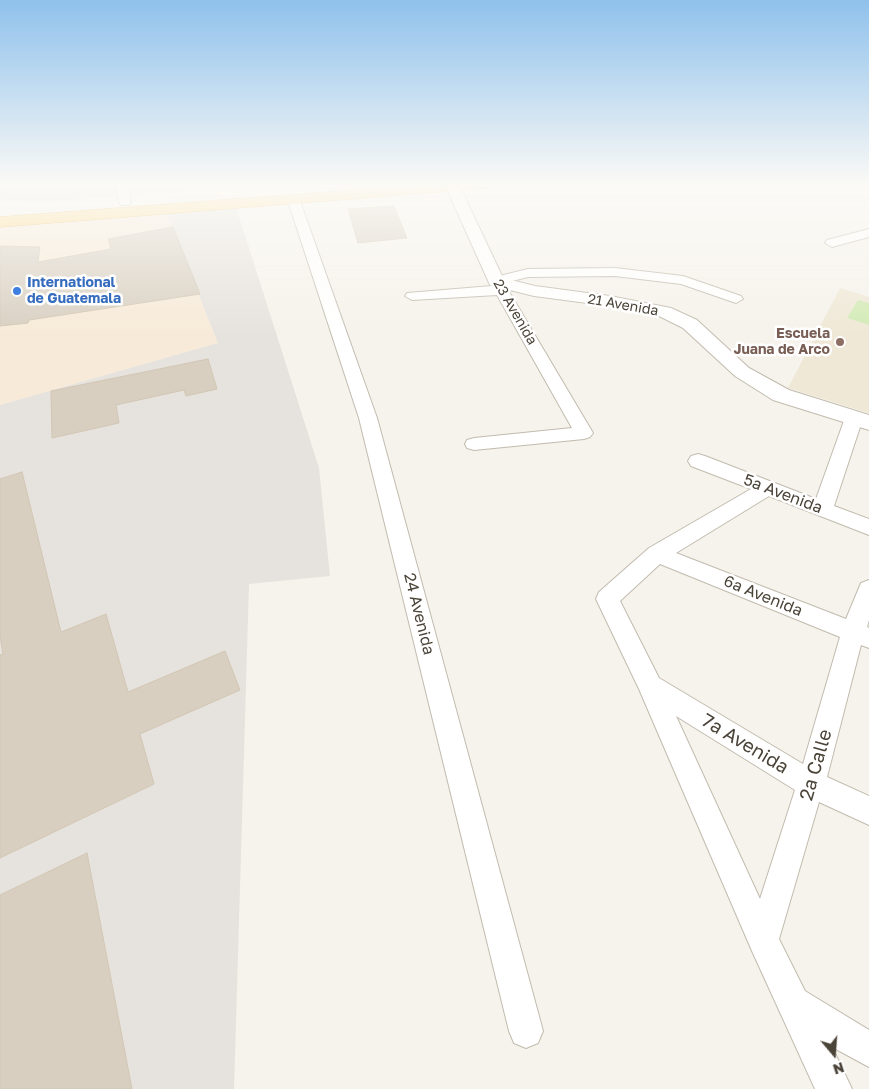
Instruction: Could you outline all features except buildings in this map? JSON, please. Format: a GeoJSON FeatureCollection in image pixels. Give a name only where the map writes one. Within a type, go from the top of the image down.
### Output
{"type":"FeatureCollection","features":[{"type":"Feature","properties":{"kind":"street","name":"24 Avenida"},"geometry":{"type":"LineString","coordinates":[[305,234],[368,418],[526,1031]]}},
{"type":"Feature","properties":{"kind":"street","name":"23 Avenida"},"geometry":{"type":"LineString","coordinates":[[474,444],[584,433],[499,285],[475,234]]}},
{"type":"Feature","properties":{"kind":"street"},"geometry":{"type":"LineString","coordinates":[[832,243],[866,234]]}},
{"type":"Feature","properties":{"kind":"street"},"geometry":{"type":"LineString","coordinates":[[412,296],[499,285],[528,273],[614,272],[683,280],[736,299]]}},
{"type":"Feature","properties":{"kind":"street","name":"21 Avenida"},"geometry":{"type":"LineString","coordinates":[[499,285],[610,301],[664,312],[690,324],[742,372],[781,395],[861,421]]}},
{"type":"Feature","properties":{"kind":"street"},"geometry":{"type":"LineString","coordinates":[[823,509],[861,421]]}},
{"type":"Feature","properties":{"kind":"street","name":"5a Avenida"},"geometry":{"type":"LineString","coordinates":[[698,461],[869,527]]}},
{"type":"Feature","properties":{"kind":"street"},"geometry":{"type":"LineString","coordinates":[[768,488],[657,554],[607,599],[650,686],[763,940],[834,1089]]}},
{"type":"Feature","properties":{"kind":"street","name":"6a Avenida"},"geometry":{"type":"LineString","coordinates":[[657,554],[861,635]]}},
{"type":"Feature","properties":{"kind":"street","name":"2a Calle"},"geometry":{"type":"LineString","coordinates":[[763,940],[811,784],[861,635],[869,589]]}},
{"type":"Feature","properties":{"kind":"street","name":"7a Avenida"},"geometry":{"type":"LineString","coordinates":[[650,686],[811,784],[869,811]]}},
{"type":"Feature","properties":{"kind":"street"},"geometry":{"type":"LineString","coordinates":[[794,1003],[869,1050]]}},
{"type":"Feature","properties":{"kind":"shaded area"},"geometry":{"type":"Polygon","coordinates":[[[0,234],[174,234],[218,343],[0,405],[0,234]]]}},
{"type":"Feature","properties":{"kind":"shaded area"},"geometry":{"type":"Polygon","coordinates":[[[174,234],[245,234],[319,468],[330,576],[249,584],[234,1089],[0,1089],[0,405],[218,343],[174,234]]]}},
{"type":"Feature","properties":{"kind":"shaded area","name":"Escuela Juana de Arco"},"geometry":{"type":"Polygon","coordinates":[[[840,288],[869,297],[869,413],[788,388],[840,288]]]}},
{"type":"Feature","properties":{"kind":"green space"},"geometry":{"type":"Polygon","coordinates":[[[858,300],[869,303],[869,325],[847,318],[858,300]]]}},
{"type":"Feature","properties":{"kind":"place","name":"International de Guatemala"},"geometry":{"type":"Point","coordinates":[17,291]}},
{"type":"Feature","properties":{"kind":"place","name":"Escuela Juana de Arco"},"geometry":{"type":"Point","coordinates":[840,342]}}]}
